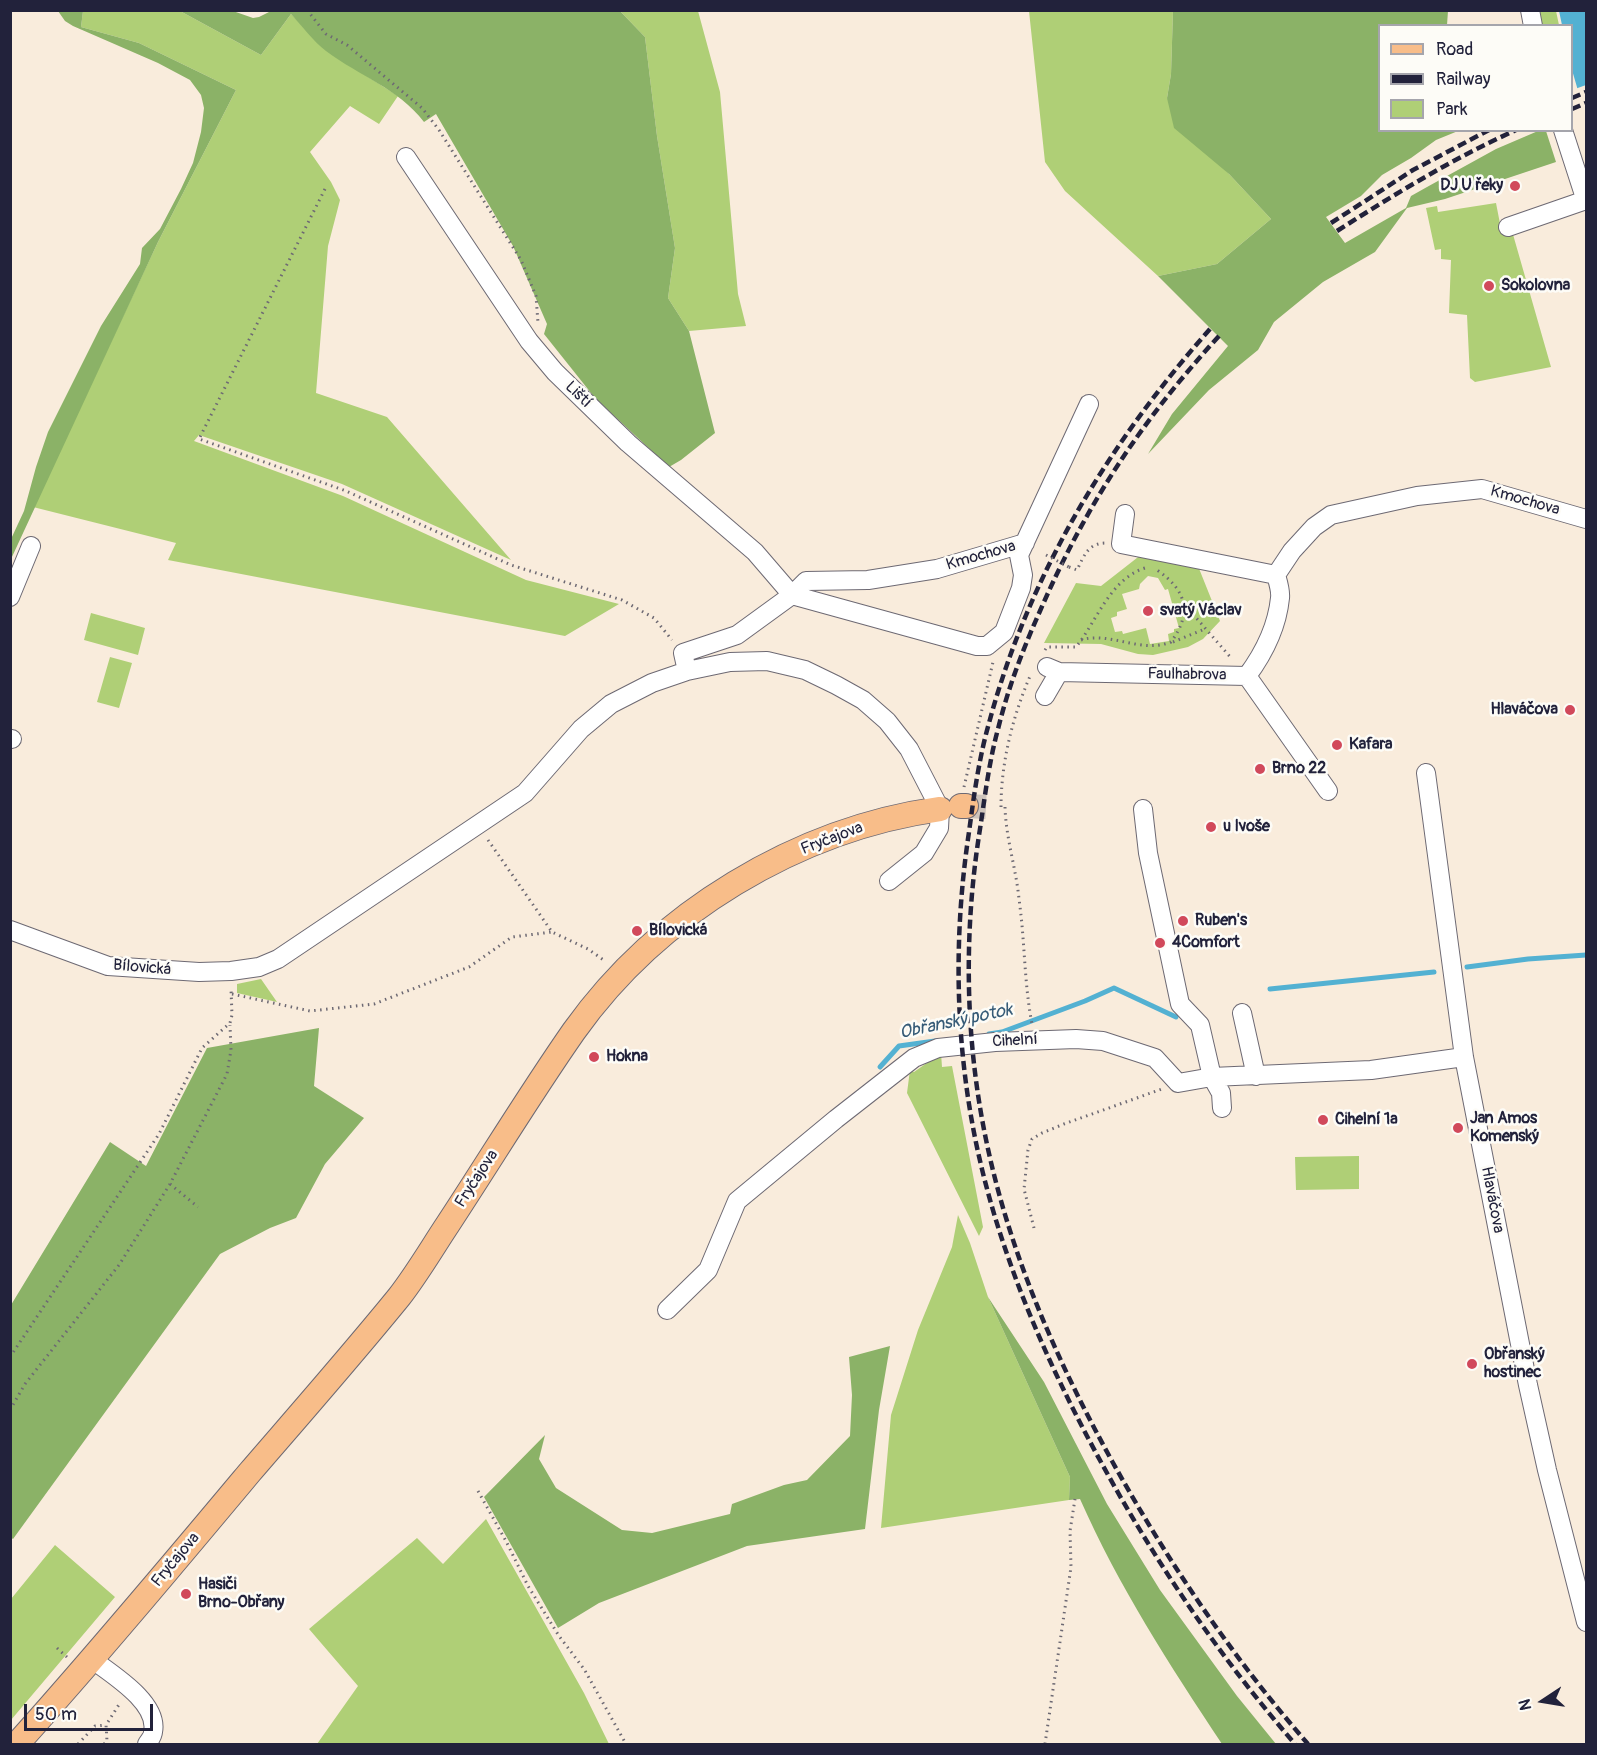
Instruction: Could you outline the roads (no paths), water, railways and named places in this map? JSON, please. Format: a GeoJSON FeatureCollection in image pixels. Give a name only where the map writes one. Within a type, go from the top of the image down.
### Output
{"type":"FeatureCollection","features":[{"type":"Feature","properties":{"kind":"main road","name":"Fryčajova"},"geometry":{"type":"LineString","coordinates":[[17,1744],[83,1660],[401,1294],[574,1031],[607,990],[646,949],[716,895],[746,877],[812,845],[906,814],[956,807]]}},
{"type":"Feature","properties":{"kind":"street"},"geometry":{"type":"LineString","coordinates":[[1508,227],[1586,200],[1564,132]]}},
{"type":"Feature","properties":{"kind":"street","name":"Liští"},"geometry":{"type":"LineString","coordinates":[[406,157],[529,341],[555,372],[628,443],[755,552],[792,595]]}},
{"type":"Feature","properties":{"kind":"street","name":"Kmochova"},"geometry":{"type":"LineString","coordinates":[[792,595],[806,581],[868,580],[937,569],[1025,543],[1089,404]]}},
{"type":"Feature","properties":{"kind":"street","name":"Kmochova"},"geometry":{"type":"LineString","coordinates":[[1276,575],[1292,551],[1314,527],[1331,515],[1418,496],[1482,489],[1587,519]]}},
{"type":"Feature","properties":{"kind":"street"},"geometry":{"type":"LineString","coordinates":[[1125,514],[1121,544],[1276,575],[1280,597],[1271,637],[1260,660],[1247,676]]}},
{"type":"Feature","properties":{"kind":"street"},"geometry":{"type":"LineString","coordinates":[[792,595],[977,646],[987,646],[1004,632],[1021,588],[1023,575],[1019,555],[1025,543]]}},
{"type":"Feature","properties":{"kind":"street"},"geometry":{"type":"LineString","coordinates":[[10,597],[31,546]]}},
{"type":"Feature","properties":{"kind":"street","name":"Bílovická"},"geometry":{"type":"LineString","coordinates":[[10,930],[108,966],[199,972],[231,971],[259,967],[278,959],[525,793],[581,729],[610,704],[652,683],[737,634],[792,595]]}},
{"type":"Feature","properties":{"kind":"street","name":"Bílovická"},"geometry":{"type":"LineString","coordinates":[[685,662],[767,661],[805,670],[836,685],[863,700],[887,721],[956,807]]}},
{"type":"Feature","properties":{"kind":"street","name":"Faulhabrova"},"geometry":{"type":"LineString","coordinates":[[1045,696],[1053,670],[1247,676],[1328,791]]}},
{"type":"Feature","properties":{"kind":"street","name":"Hlaváčova"},"geometry":{"type":"LineString","coordinates":[[1426,773],[1464,1057],[1528,1385],[1547,1470],[1587,1622]]}},
{"type":"Feature","properties":{"kind":"street"},"geometry":{"type":"LineString","coordinates":[[889,881],[924,853],[939,828],[956,807]]}},
{"type":"Feature","properties":{"kind":"street"},"geometry":{"type":"LineString","coordinates":[[1143,809],[1148,853],[1180,1004],[1200,1025],[1212,1077],[1221,1093],[1222,1108]]}},
{"type":"Feature","properties":{"kind":"street"},"geometry":{"type":"LineString","coordinates":[[1242,1013],[1256,1076]]}},
{"type":"Feature","properties":{"kind":"street","name":"Cihelní"},"geometry":{"type":"LineString","coordinates":[[667,1310],[708,1270],[737,1201],[914,1058],[938,1048],[995,1042],[1076,1039],[1103,1041],[1155,1058],[1178,1083],[1212,1077]]}},
{"type":"Feature","properties":{"kind":"street"},"geometry":{"type":"LineString","coordinates":[[1212,1077],[1371,1070],[1464,1057]]}},
{"type":"Feature","properties":{"kind":"street"},"geometry":{"type":"LineString","coordinates":[[83,1660],[129,1688],[144,1702],[152,1716],[153,1732],[147,1744]]}},
{"type":"Feature","properties":{"kind":"water"},"geometry":{"type":"Polygon","coordinates":[[[1559,11],[1586,11],[1586,118],[1573,73],[1573,24],[1562,24],[1559,11]]]}},
{"type":"Feature","properties":{"kind":"waterway","name":"Obřanský potok"},"geometry":{"type":"LineString","coordinates":[[1467,967],[1528,959],[1586,955]]}},
{"type":"Feature","properties":{"kind":"waterway","name":"Obřanský potok"},"geometry":{"type":"LineString","coordinates":[[1270,989],[1434,972]]}},
{"type":"Feature","properties":{"kind":"waterway","name":"Obřanský potok"},"geometry":{"type":"LineString","coordinates":[[989,1034],[1002,1032],[1114,988],[1176,1017]]}},
{"type":"Feature","properties":{"kind":"waterway","name":"Obřanský potok"},"geometry":{"type":"LineString","coordinates":[[880,1067],[899,1046],[935,1041]]}},
{"type":"Feature","properties":{"kind":"tunnel"},"geometry":{"type":"LineString","coordinates":[[966,806],[986,807]]}},
{"type":"Feature","properties":{"kind":"railway"},"geometry":{"type":"LineString","coordinates":[[1573,98],[1586,92]]}},
{"type":"Feature","properties":{"kind":"railway"},"geometry":{"type":"LineString","coordinates":[[1573,109],[1586,103]]}},
{"type":"Feature","properties":{"kind":"railway"},"geometry":{"type":"LineString","coordinates":[[1331,223],[1413,170],[1485,132]]}},
{"type":"Feature","properties":{"kind":"railway"},"geometry":{"type":"LineString","coordinates":[[1337,231],[1424,178],[1512,132]]}},
{"type":"Feature","properties":{"kind":"railway"},"geometry":{"type":"LineString","coordinates":[[1210,329],[1138,418],[1106,464],[1050,563],[1026,615],[1006,668],[982,750],[964,872],[959,952],[961,1033],[970,1112],[988,1194],[1015,1277],[1048,1357],[1107,1473],[1171,1579],[1218,1647],[1295,1744]]}},
{"type":"Feature","properties":{"kind":"railway"},"geometry":{"type":"LineString","coordinates":[[1219,336],[1140,432],[1096,500],[1058,572],[1016,669],[992,754],[975,869],[969,949],[971,1030],[980,1109],[998,1190],[1024,1270],[1055,1348],[1092,1424],[1156,1536],[1228,1643],[1308,1744]]}},
{"type":"Feature","properties":{"kind":"place","name":"DJ U řeky"},"geometry":{"type":"Point","coordinates":[1515,186]}},
{"type":"Feature","properties":{"kind":"place","name":"Sokolovna"},"geometry":{"type":"Point","coordinates":[1489,286]}},
{"type":"Feature","properties":{"kind":"place","name":"svatý Václav"},"geometry":{"type":"Point","coordinates":[1148,611]}},
{"type":"Feature","properties":{"kind":"place","name":"Hlaváčova"},"geometry":{"type":"Point","coordinates":[1570,710]}},
{"type":"Feature","properties":{"kind":"place","name":"Kafara"},"geometry":{"type":"Point","coordinates":[1337,745]}},
{"type":"Feature","properties":{"kind":"place","name":"Brno 22"},"geometry":{"type":"Point","coordinates":[1260,769]}},
{"type":"Feature","properties":{"kind":"place","name":"u Ivoše"},"geometry":{"type":"Point","coordinates":[1211,827]}},
{"type":"Feature","properties":{"kind":"place","name":"Ruben's"},"geometry":{"type":"Point","coordinates":[1183,921]}},
{"type":"Feature","properties":{"kind":"place","name":"Bílovická"},"geometry":{"type":"Point","coordinates":[637,931]}},
{"type":"Feature","properties":{"kind":"place","name":"4Comfort"},"geometry":{"type":"Point","coordinates":[1160,943]}},
{"type":"Feature","properties":{"kind":"place","name":"Hokna"},"geometry":{"type":"Point","coordinates":[594,1057]}},
{"type":"Feature","properties":{"kind":"place","name":"Cihelní 1a"},"geometry":{"type":"Point","coordinates":[1323,1120]}},
{"type":"Feature","properties":{"kind":"place","name":"Jan Amos Komenský"},"geometry":{"type":"Point","coordinates":[1458,1128]}},
{"type":"Feature","properties":{"kind":"place","name":"Obřanský hostinec"},"geometry":{"type":"Point","coordinates":[1472,1364]}},
{"type":"Feature","properties":{"kind":"place","name":"Hasiči Brno-Obřany"},"geometry":{"type":"Point","coordinates":[186,1594]}}]}
